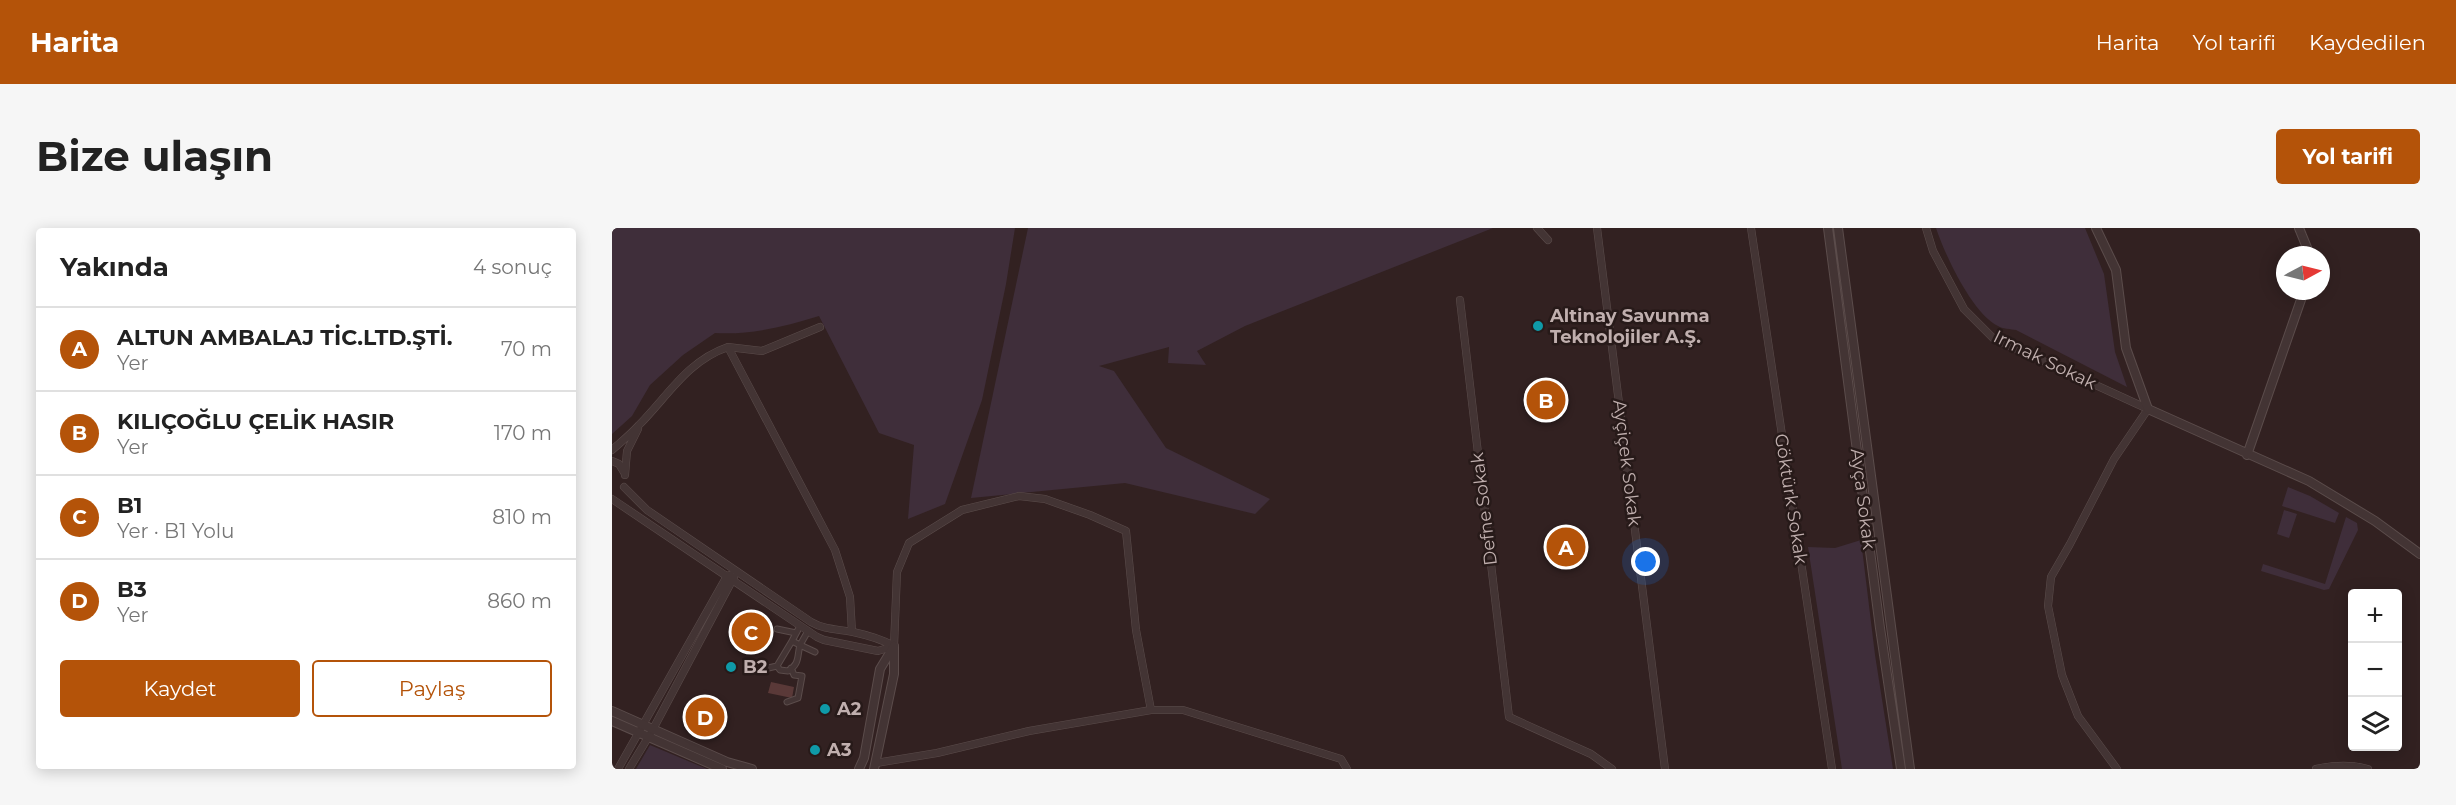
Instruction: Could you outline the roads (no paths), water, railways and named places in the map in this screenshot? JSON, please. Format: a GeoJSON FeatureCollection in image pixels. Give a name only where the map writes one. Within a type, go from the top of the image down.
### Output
{"type":"FeatureCollection","features":[{"type":"Feature","properties":{"kind":"street"},"geometry":{"type":"LineString","coordinates":[[1537,228],[1548,240]]}},
{"type":"Feature","properties":{"kind":"street","name":"Ayçiçek Sokak"},"geometry":{"type":"LineString","coordinates":[[1597,228],[1665,769]]}},
{"type":"Feature","properties":{"kind":"street","name":"Göktürk Sokak"},"geometry":{"type":"LineString","coordinates":[[1751,228],[1832,769]]}},
{"type":"Feature","properties":{"kind":"street","name":"Ayça Sokak"},"geometry":{"type":"LineString","coordinates":[[1828,228],[1901,769]]}},
{"type":"Feature","properties":{"kind":"street","name":"Ayça Sokak"},"geometry":{"type":"LineString","coordinates":[[1838,228],[1910,769]]}},
{"type":"Feature","properties":{"kind":"street","name":"Irmak Sokak"},"geometry":{"type":"LineString","coordinates":[[1926,228],[1933,251],[1964,309],[1993,338],[2148,409]]}},
{"type":"Feature","properties":{"kind":"street"},"geometry":{"type":"LineString","coordinates":[[2096,228],[2116,270],[2126,348],[2148,409],[2309,481],[2375,521],[2420,554]]}},
{"type":"Feature","properties":{"kind":"street"},"geometry":{"type":"LineString","coordinates":[[2300,228],[2307,246]]}},
{"type":"Feature","properties":{"kind":"street","name":"Defne Sokak"},"geometry":{"type":"LineString","coordinates":[[1460,300],[1509,717],[1591,754],[1612,769]]}},
{"type":"Feature","properties":{"kind":"street"},"geometry":{"type":"LineString","coordinates":[[2247,455],[2301,300]]}},
{"type":"Feature","properties":{"kind":"street"},"geometry":{"type":"LineString","coordinates":[[612,450],[641,424],[691,366],[728,347],[762,351],[820,327]]}},
{"type":"Feature","properties":{"kind":"street"},"geometry":{"type":"LineString","coordinates":[[728,347],[835,550],[850,597],[852,632]]}},
{"type":"Feature","properties":{"kind":"street"},"geometry":{"type":"LineString","coordinates":[[2117,769],[2078,716],[2062,675],[2048,606],[2051,577],[2114,459],[2148,409]]}},
{"type":"Feature","properties":{"kind":"street"},"geometry":{"type":"LineString","coordinates":[[641,424],[627,451],[624,487],[612,498],[730,579],[798,630]]}},
{"type":"Feature","properties":{"kind":"street"},"geometry":{"type":"LineString","coordinates":[[612,461],[619,464],[625,475]]}},
{"type":"Feature","properties":{"kind":"street"},"geometry":{"type":"LineString","coordinates":[[624,487],[647,510],[735,572],[822,628],[880,639],[894,646]]}},
{"type":"Feature","properties":{"kind":"street"},"geometry":{"type":"LineString","coordinates":[[1862,488],[1872,487]]}},
{"type":"Feature","properties":{"kind":"street"},"geometry":{"type":"LineString","coordinates":[[1152,710],[1136,630],[1126,531],[1045,499],[1019,496],[962,510],[909,543],[897,572],[894,674],[875,766],[1029,731],[1152,710],[1183,710],[1341,759],[1347,769]]}},
{"type":"Feature","properties":{"kind":"street"},"geometry":{"type":"LineString","coordinates":[[618,769],[735,572]]}},
{"type":"Feature","properties":{"kind":"street"},"geometry":{"type":"LineString","coordinates":[[629,769],[650,734],[730,579]]}},
{"type":"Feature","properties":{"kind":"street"},"geometry":{"type":"LineString","coordinates":[[777,630],[808,631],[824,640],[878,651],[894,646]]}},
{"type":"Feature","properties":{"kind":"street"},"geometry":{"type":"LineString","coordinates":[[764,669],[777,666],[798,630]]}},
{"type":"Feature","properties":{"kind":"street"},"geometry":{"type":"LineString","coordinates":[[777,666],[783,671],[791,668],[798,660],[800,645],[808,631]]}},
{"type":"Feature","properties":{"kind":"street"},"geometry":{"type":"LineString","coordinates":[[792,641],[815,652]]}},
{"type":"Feature","properties":{"kind":"street"},"geometry":{"type":"LineString","coordinates":[[859,769],[864,758],[880,669],[894,646]]}},
{"type":"Feature","properties":{"kind":"street"},"geometry":{"type":"LineString","coordinates":[[787,702],[798,698],[802,676],[794,675],[791,668]]}},
{"type":"Feature","properties":{"kind":"street"},"geometry":{"type":"LineString","coordinates":[[612,711],[641,730]]}},
{"type":"Feature","properties":{"kind":"street"},"geometry":{"type":"LineString","coordinates":[[612,721],[641,730],[722,769]]}},
{"type":"Feature","properties":{"kind":"street"},"geometry":{"type":"LineString","coordinates":[[650,734],[752,769]]}},
{"type":"Feature","properties":{"kind":"street"},"geometry":{"type":"LineString","coordinates":[[2316,769],[2335,765],[2368,769]]}},
{"type":"Feature","properties":{"kind":"place","name":"Altinay Savunma Teknolojiler A.Ş."},"geometry":{"type":"Point","coordinates":[1538,326]}},
{"type":"Feature","properties":{"kind":"place","name":"KILIÇOĞLU ÇELİK HASIR"},"geometry":{"type":"Point","coordinates":[1546,400]}},
{"type":"Feature","properties":{"kind":"place","name":"ALTUN AMBALAJ TİC.LTD.ŞTİ."},"geometry":{"type":"Point","coordinates":[1566,547]}},
{"type":"Feature","properties":{"kind":"place","name":"B1"},"geometry":{"type":"Point","coordinates":[751,632]}},
{"type":"Feature","properties":{"kind":"place","name":"B2"},"geometry":{"type":"Point","coordinates":[731,667]}},
{"type":"Feature","properties":{"kind":"place","name":"A2"},"geometry":{"type":"Point","coordinates":[825,709]}},
{"type":"Feature","properties":{"kind":"place","name":"B3"},"geometry":{"type":"Point","coordinates":[705,717]}},
{"type":"Feature","properties":{"kind":"place","name":"A3"},"geometry":{"type":"Point","coordinates":[815,750]}}]}
